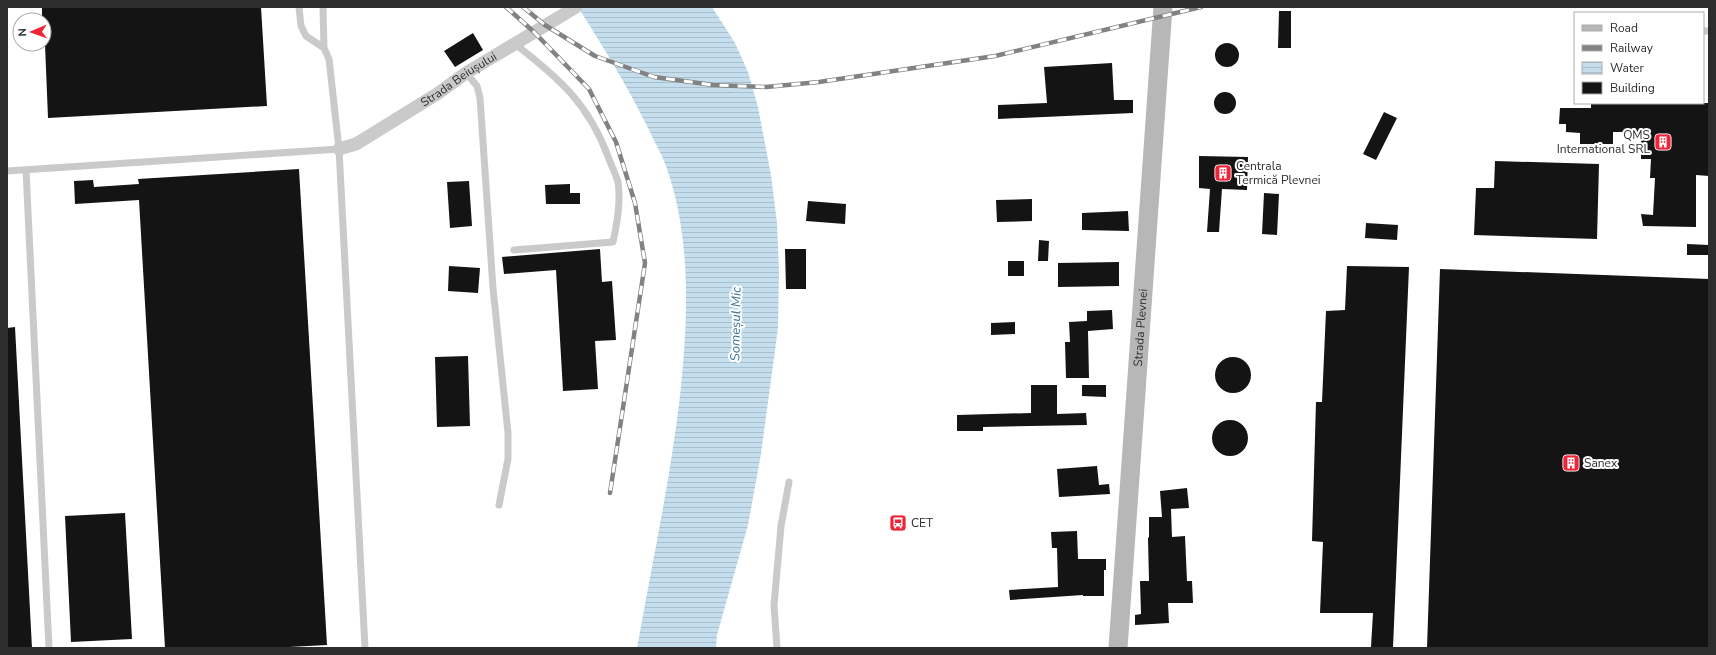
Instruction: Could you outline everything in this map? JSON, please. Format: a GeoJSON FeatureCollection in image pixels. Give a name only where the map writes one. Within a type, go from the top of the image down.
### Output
{"type":"FeatureCollection","features":[{"type":"Feature","properties":{"kind":"main road","name":"Strada Plevnei"},"geometry":{"type":"LineString","coordinates":[[1118,648],[1163,7]]}},
{"type":"Feature","properties":{"kind":"street","name":"Strada Beiușului"},"geometry":{"type":"LineString","coordinates":[[339,149],[356,144],[437,94],[466,73],[573,9]]}},
{"type":"Feature","properties":{"kind":"lane"},"geometry":{"type":"LineString","coordinates":[[299,7],[301,26],[306,36],[324,48]]}},
{"type":"Feature","properties":{"kind":"lane"},"geometry":{"type":"LineString","coordinates":[[323,7],[324,48],[329,59],[339,149],[365,648]]}},
{"type":"Feature","properties":{"kind":"lane"},"geometry":{"type":"LineString","coordinates":[[514,250],[613,242],[619,213],[618,182],[603,143],[584,108],[551,72],[515,44]]}},
{"type":"Feature","properties":{"kind":"lane"},"geometry":{"type":"LineString","coordinates":[[466,73],[477,86],[480,98],[493,288],[508,433],[508,459],[499,505]]}},
{"type":"Feature","properties":{"kind":"lane"},"geometry":{"type":"LineString","coordinates":[[7,171],[339,149]]}},
{"type":"Feature","properties":{"kind":"lane"},"geometry":{"type":"LineString","coordinates":[[26,170],[50,648]]}},
{"type":"Feature","properties":{"kind":"lane"},"geometry":{"type":"LineString","coordinates":[[777,648],[774,605],[781,526],[789,482]]}},
{"type":"Feature","properties":{"kind":"water","name":"Someșul Mic"},"geometry":{"type":"Polygon","coordinates":[[[578,7],[712,7],[735,43],[748,72],[758,107],[771,175],[777,223],[779,270],[778,328],[761,454],[748,525],[717,635],[716,648],[637,648],[666,491],[680,396],[686,309],[684,251],[680,222],[666,166],[625,84],[578,7]]]}},
{"type":"Feature","properties":{"kind":"building"},"geometry":{"type":"Polygon","coordinates":[[[42,7],[261,7],[267,106],[48,118],[45,52],[52,52],[52,12],[42,12],[42,7]]]}},
{"type":"Feature","properties":{"kind":"building"},"geometry":{"type":"Polygon","coordinates":[[[1279,11],[1291,11],[1291,48],[1278,48],[1279,11]]]}},
{"type":"Feature","properties":{"kind":"building"},"geometry":{"type":"Polygon","coordinates":[[[473,33],[483,50],[455,67],[444,51],[473,33]]]}},
{"type":"Feature","properties":{"kind":"building"},"geometry":{"type":"Polygon","coordinates":[[[1227,43],[1236,46],[1239,55],[1236,64],[1227,67],[1218,64],[1215,55],[1218,46],[1227,43]]]}},
{"type":"Feature","properties":{"kind":"building"},"geometry":{"type":"Polygon","coordinates":[[[1112,63],[1114,100],[1133,100],[1133,113],[998,119],[998,105],[1047,103],[1044,67],[1112,63]]]}},
{"type":"Feature","properties":{"kind":"building"},"geometry":{"type":"Polygon","coordinates":[[[1225,92],[1233,95],[1236,103],[1233,111],[1225,114],[1217,111],[1214,103],[1217,95],[1225,92]]]}},
{"type":"Feature","properties":{"kind":"building"},"geometry":{"type":"Polygon","coordinates":[[[1709,103],[1709,176],[1696,175],[1696,227],[1643,226],[1641,214],[1653,215],[1655,178],[1650,178],[1651,159],[1641,159],[1641,132],[1613,132],[1613,144],[1580,144],[1580,133],[1566,132],[1566,124],[1559,124],[1560,108],[1591,108],[1591,104],[1709,103]]]}},
{"type":"Feature","properties":{"kind":"building"},"geometry":{"type":"Polygon","coordinates":[[[1384,112],[1397,118],[1376,160],[1363,154],[1384,112]]]}},
{"type":"Feature","properties":{"kind":"building","name":"Centrala Termică Plevnei"},"geometry":{"type":"Polygon","coordinates":[[[1199,156],[1248,157],[1247,190],[1222,189],[1219,232],[1207,232],[1210,189],[1199,188],[1199,156]]]}},
{"type":"Feature","properties":{"kind":"building"},"geometry":{"type":"Polygon","coordinates":[[[1495,161],[1599,164],[1597,239],[1474,235],[1476,188],[1494,188],[1495,161]]]}},
{"type":"Feature","properties":{"kind":"building"},"geometry":{"type":"Polygon","coordinates":[[[299,169],[327,645],[270,648],[165,648],[139,200],[75,204],[74,181],[93,180],[94,187],[139,184],[138,179],[299,169]]]}},
{"type":"Feature","properties":{"kind":"building"},"geometry":{"type":"Polygon","coordinates":[[[469,181],[472,226],[450,228],[447,182],[469,181]]]}},
{"type":"Feature","properties":{"kind":"building"},"geometry":{"type":"Polygon","coordinates":[[[570,184],[570,193],[580,193],[580,204],[546,204],[545,185],[570,184]]]}},
{"type":"Feature","properties":{"kind":"building"},"geometry":{"type":"Polygon","coordinates":[[[1264,193],[1279,194],[1277,235],[1262,234],[1264,193]]]}},
{"type":"Feature","properties":{"kind":"building"},"geometry":{"type":"Polygon","coordinates":[[[1032,199],[1032,221],[997,222],[996,200],[1032,199]]]}},
{"type":"Feature","properties":{"kind":"building"},"geometry":{"type":"Polygon","coordinates":[[[808,201],[846,204],[845,224],[806,221],[808,201]]]}},
{"type":"Feature","properties":{"kind":"building"},"geometry":{"type":"Polygon","coordinates":[[[1128,211],[1129,231],[1082,230],[1082,213],[1128,211]]]}},
{"type":"Feature","properties":{"kind":"building"},"geometry":{"type":"Polygon","coordinates":[[[1366,223],[1398,225],[1397,240],[1365,238],[1366,223]]]}},
{"type":"Feature","properties":{"kind":"building"},"geometry":{"type":"Polygon","coordinates":[[[1039,240],[1049,241],[1048,261],[1038,261],[1039,240]]]}},
{"type":"Feature","properties":{"kind":"building"},"geometry":{"type":"Polygon","coordinates":[[[1687,244],[1709,245],[1709,255],[1687,255],[1687,244]]]}},
{"type":"Feature","properties":{"kind":"building"},"geometry":{"type":"Polygon","coordinates":[[[600,249],[602,282],[612,281],[616,340],[595,341],[598,389],[563,391],[556,270],[504,274],[502,257],[600,249]]]}},
{"type":"Feature","properties":{"kind":"building"},"geometry":{"type":"Polygon","coordinates":[[[785,249],[806,249],[806,289],[786,289],[785,249]]]}},
{"type":"Feature","properties":{"kind":"building"},"geometry":{"type":"Polygon","coordinates":[[[1008,261],[1024,261],[1024,276],[1008,276],[1008,261]]]}},
{"type":"Feature","properties":{"kind":"building"},"geometry":{"type":"Polygon","coordinates":[[[1119,262],[1119,286],[1058,287],[1058,263],[1119,262]]]}},
{"type":"Feature","properties":{"kind":"building"},"geometry":{"type":"Polygon","coordinates":[[[449,266],[480,268],[478,293],[448,291],[449,266]]]}},
{"type":"Feature","properties":{"kind":"building"},"geometry":{"type":"Polygon","coordinates":[[[1347,266],[1409,267],[1393,648],[1371,647],[1373,613],[1320,613],[1323,542],[1312,541],[1316,402],[1322,402],[1326,311],[1345,310],[1347,266]]]}},
{"type":"Feature","properties":{"kind":"building","name":"Sanex"},"geometry":{"type":"Polygon","coordinates":[[[1440,269],[1709,279],[1709,648],[1427,648],[1440,269]]]}},
{"type":"Feature","properties":{"kind":"building"},"geometry":{"type":"Polygon","coordinates":[[[1112,310],[1113,329],[1088,331],[1089,378],[1066,378],[1065,342],[1070,342],[1069,322],[1087,321],[1087,311],[1112,310]]]}},
{"type":"Feature","properties":{"kind":"building"},"geometry":{"type":"Polygon","coordinates":[[[1015,322],[1015,334],[991,335],[991,323],[1015,322]]]}},
{"type":"Feature","properties":{"kind":"building"},"geometry":{"type":"Polygon","coordinates":[[[15,327],[32,648],[7,648],[7,328],[15,327]]]}},
{"type":"Feature","properties":{"kind":"building"},"geometry":{"type":"Polygon","coordinates":[[[468,356],[470,426],[437,427],[435,357],[468,356]]]}},
{"type":"Feature","properties":{"kind":"building"},"geometry":{"type":"Polygon","coordinates":[[[1237,357],[1246,362],[1250,368],[1250,382],[1246,388],[1237,393],[1229,393],[1220,388],[1216,382],[1215,371],[1220,362],[1226,358],[1237,357]]]}},
{"type":"Feature","properties":{"kind":"building"},"geometry":{"type":"Polygon","coordinates":[[[1031,385],[1057,385],[1057,414],[1086,413],[1087,425],[983,427],[983,431],[957,431],[957,415],[1031,413],[1031,385]]]}},
{"type":"Feature","properties":{"kind":"building"},"geometry":{"type":"Polygon","coordinates":[[[1082,385],[1106,385],[1106,397],[1082,396],[1082,385]]]}},
{"type":"Feature","properties":{"kind":"building"},"geometry":{"type":"Polygon","coordinates":[[[1234,420],[1243,425],[1247,431],[1247,445],[1243,451],[1234,456],[1226,456],[1217,451],[1213,445],[1212,434],[1217,425],[1223,421],[1234,420]]]}},
{"type":"Feature","properties":{"kind":"building"},"geometry":{"type":"Polygon","coordinates":[[[1097,466],[1099,485],[1109,484],[1110,494],[1059,497],[1057,469],[1097,466]]]}},
{"type":"Feature","properties":{"kind":"building"},"geometry":{"type":"Polygon","coordinates":[[[1187,488],[1189,508],[1171,509],[1172,537],[1185,536],[1187,581],[1192,581],[1193,603],[1168,603],[1169,623],[1135,625],[1135,615],[1141,614],[1140,581],[1149,581],[1149,517],[1162,517],[1160,491],[1187,488]]]}},
{"type":"Feature","properties":{"kind":"building"},"geometry":{"type":"Polygon","coordinates":[[[125,513],[132,639],[71,642],[65,516],[125,513]]]}},
{"type":"Feature","properties":{"kind":"building"},"geometry":{"type":"Polygon","coordinates":[[[1077,531],[1078,559],[1106,559],[1106,570],[1104,570],[1104,596],[1083,595],[1010,600],[1009,590],[1058,587],[1057,548],[1052,548],[1051,532],[1077,531]]]}},
{"type":"Feature","properties":{"kind":"railway"},"geometry":{"type":"LineString","coordinates":[[506,7],[534,32],[589,89],[616,142],[635,203],[645,263],[610,493]]}},
{"type":"Feature","properties":{"kind":"railway"},"geometry":{"type":"LineString","coordinates":[[523,7],[545,25],[595,56],[654,77],[713,85],[766,87],[819,82],[995,56],[1201,7]]}},
{"type":"Feature","properties":{"kind":"place","name":"QMS International SRL"},"geometry":{"type":"Point","coordinates":[1663,142]}},
{"type":"Feature","properties":{"kind":"place","name":"Centrala Termică Plevnei"},"geometry":{"type":"Point","coordinates":[1223,173]}},
{"type":"Feature","properties":{"kind":"place","name":"Sanex"},"geometry":{"type":"Point","coordinates":[1571,463]}},
{"type":"Feature","properties":{"kind":"place","name":"CET"},"geometry":{"type":"Point","coordinates":[898,523]}}]}
